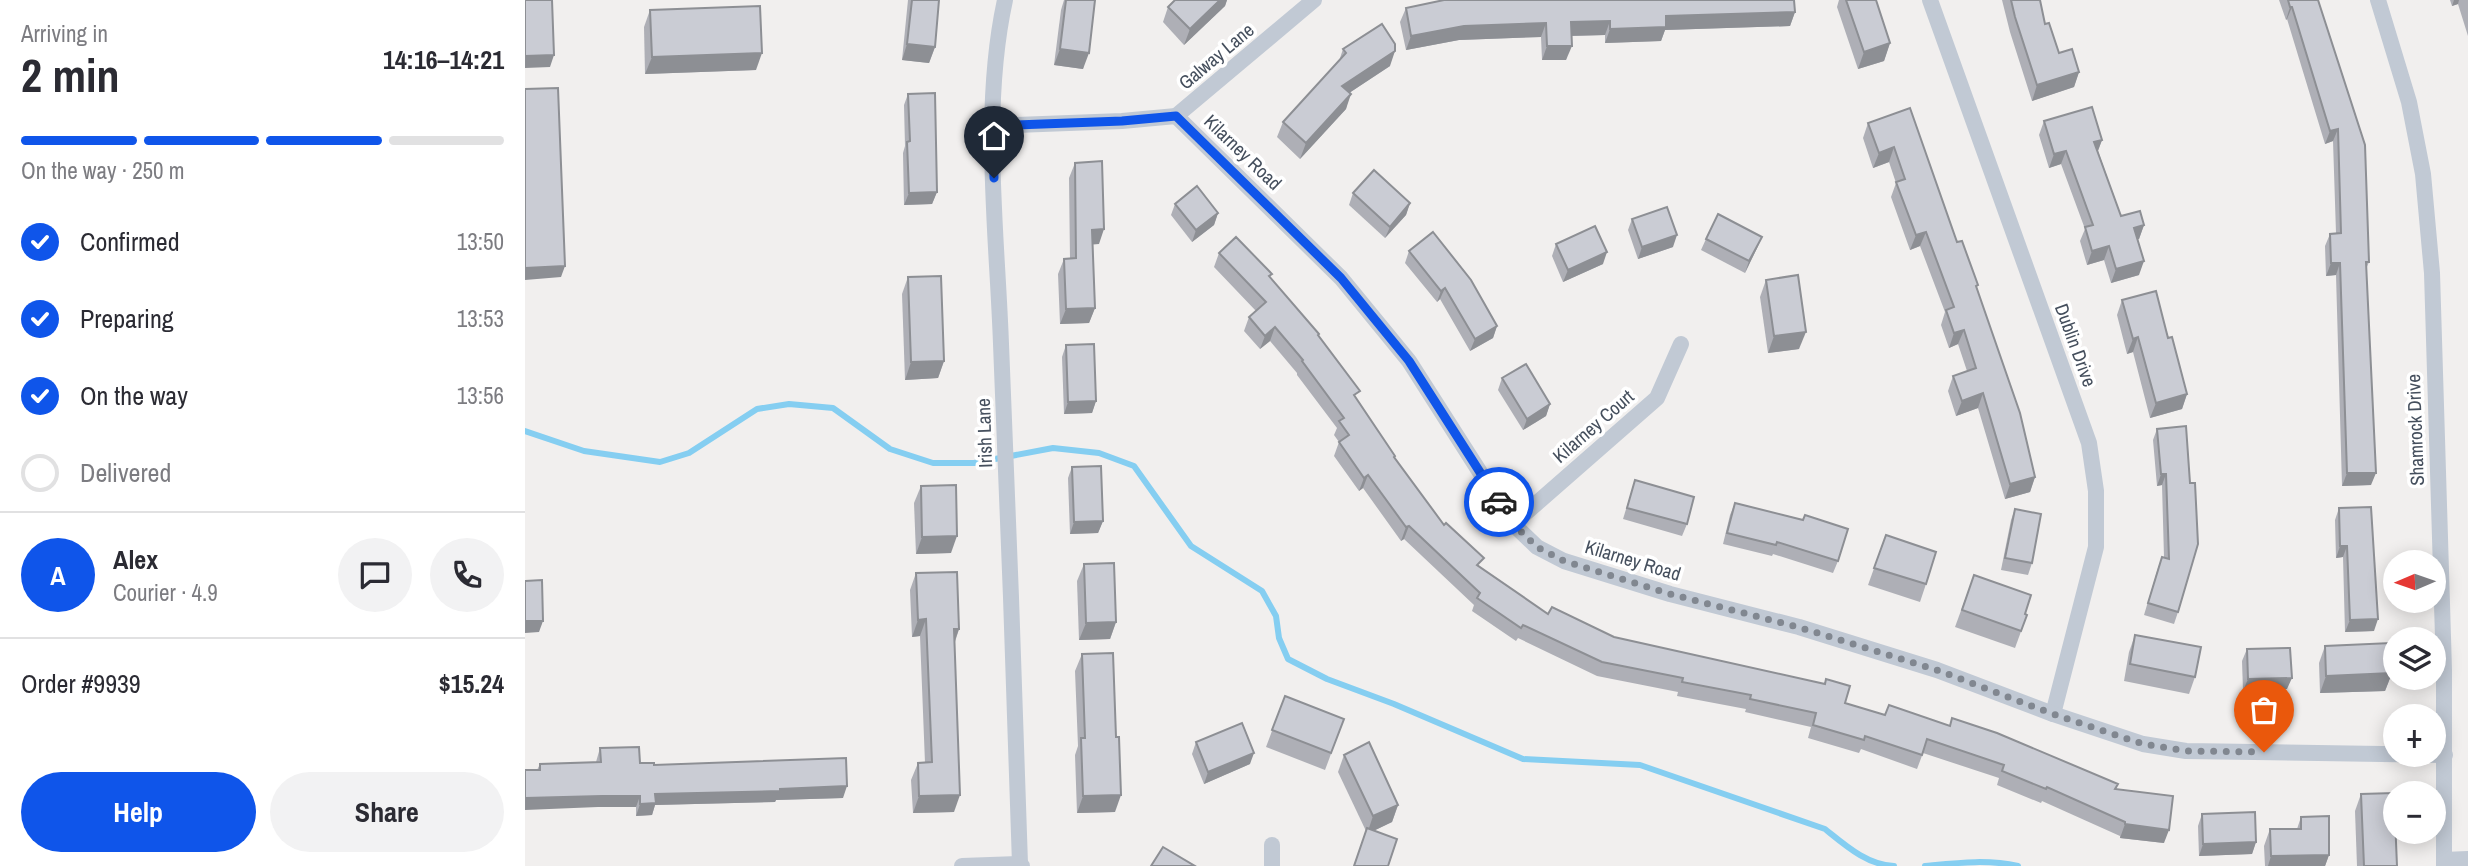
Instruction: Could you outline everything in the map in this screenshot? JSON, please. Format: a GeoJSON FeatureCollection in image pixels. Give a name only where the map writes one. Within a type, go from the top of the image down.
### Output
{"type":"FeatureCollection","features":[{"type":"Feature","properties":{"kind":"street","name":"Irish Lane"},"geometry":{"type":"LineString","coordinates":[[1005,0],[998,46],[992,126],[1021,865]]}},
{"type":"Feature","properties":{"kind":"street","name":"Galway Lane"},"geometry":{"type":"LineString","coordinates":[[1176,116],[1314,0]]}},
{"type":"Feature","properties":{"kind":"street","name":"Dublin Drive"},"geometry":{"type":"LineString","coordinates":[[1930,0],[2089,443],[2096,491],[2096,547],[2053,714]]}},
{"type":"Feature","properties":{"kind":"street","name":"Shamrock Drive"},"geometry":{"type":"LineString","coordinates":[[2378,0],[2409,102],[2423,174],[2432,287],[2444,704]]}},
{"type":"Feature","properties":{"kind":"street","name":"Kilarney Road"},"geometry":{"type":"LineString","coordinates":[[992,126],[1176,116],[1350,289],[1409,361],[1513,524],[1537,547],[1564,561],[1670,594],[1798,627],[1937,670],[2053,714],[2143,744],[2186,751],[2383,754]]}},
{"type":"Feature","properties":{"kind":"street","name":"Kilarney Court"},"geometry":{"type":"LineString","coordinates":[[1513,524],[1657,398],[1681,344]]}},
{"type":"Feature","properties":{"kind":"street","name":"Shamrock Drive"},"geometry":{"type":"LineString","coordinates":[[2444,863],[2445,767]]}},
{"type":"Feature","properties":{"kind":"street"},"geometry":{"type":"LineString","coordinates":[[1272,845],[1272,866]]}},
{"type":"Feature","properties":{"kind":"street"},"geometry":{"type":"LineString","coordinates":[[2444,863],[2468,859]]}},
{"type":"Feature","properties":{"kind":"street"},"geometry":{"type":"LineString","coordinates":[[962,866],[1021,865]]}},
{"type":"Feature","properties":{"kind":"building"},"geometry":{"type":"Polygon","coordinates":[[[525,0],[552,0],[554,55],[525,56],[525,0]]]}},
{"type":"Feature","properties":{"kind":"building"},"geometry":{"type":"Polygon","coordinates":[[[912,0],[939,0],[935,47],[907,44],[912,0]]]}},
{"type":"Feature","properties":{"kind":"building"},"geometry":{"type":"Polygon","coordinates":[[[1066,0],[1095,0],[1089,53],[1060,49],[1066,0]]]}},
{"type":"Feature","properties":{"kind":"building"},"geometry":{"type":"Polygon","coordinates":[[[1175,0],[1220,0],[1190,29],[1168,7],[1175,0]]]}},
{"type":"Feature","properties":{"kind":"building"},"geometry":{"type":"Polygon","coordinates":[[[1444,0],[1794,0],[1795,12],[1666,16],[1666,27],[1610,29],[1610,21],[1571,22],[1572,46],[1547,46],[1546,23],[1464,26],[1411,36],[1406,8],[1444,0]]]}},
{"type":"Feature","properties":{"kind":"building"},"geometry":{"type":"Polygon","coordinates":[[[1846,0],[1876,0],[1890,43],[1864,52],[1846,0]]]}},
{"type":"Feature","properties":{"kind":"building"},"geometry":{"type":"Polygon","coordinates":[[[2011,0],[2040,0],[2045,24],[2049,23],[2059,53],[2072,49],[2079,72],[2037,85],[2011,0]]]}},
{"type":"Feature","properties":{"kind":"building"},"geometry":{"type":"Polygon","coordinates":[[[2288,0],[2318,0],[2365,145],[2369,262],[2366,262],[2376,473],[2347,473],[2340,263],[2331,263],[2330,234],[2341,233],[2338,129],[2330,131],[2288,0]]]}},
{"type":"Feature","properties":{"kind":"building"},"geometry":{"type":"Polygon","coordinates":[[[760,6],[762,53],[652,57],[650,10],[760,6]]]}},
{"type":"Feature","properties":{"kind":"building"},"geometry":{"type":"Polygon","coordinates":[[[1382,24],[1395,44],[1395,51],[1342,86],[1351,94],[1306,143],[1283,122],[1346,53],[1343,49],[1382,24]]]}},
{"type":"Feature","properties":{"kind":"building"},"geometry":{"type":"Polygon","coordinates":[[[558,88],[565,266],[525,268],[525,89],[558,88]]]}},
{"type":"Feature","properties":{"kind":"building"},"geometry":{"type":"Polygon","coordinates":[[[935,93],[937,192],[909,193],[908,94],[935,93]]]}},
{"type":"Feature","properties":{"kind":"building"},"geometry":{"type":"Polygon","coordinates":[[[2092,107],[2102,140],[2094,142],[2121,216],[2140,211],[2144,225],[2134,228],[2144,261],[2116,269],[2109,246],[2092,251],[2085,227],[2093,225],[2066,151],[2054,154],[2044,121],[2092,107]]]}},
{"type":"Feature","properties":{"kind":"building"},"geometry":{"type":"Polygon","coordinates":[[[1910,108],[1957,242],[1962,241],[1978,285],[1976,286],[2020,413],[2035,477],[2010,484],[1983,393],[1962,401],[1953,376],[1976,368],[1964,330],[1954,333],[1946,310],[1954,307],[1926,232],[1916,235],[1896,182],[1905,179],[1894,147],[1879,153],[1868,123],[1910,108]]]}},
{"type":"Feature","properties":{"kind":"building"},"geometry":{"type":"Polygon","coordinates":[[[1102,161],[1104,229],[1092,230],[1095,308],[1066,309],[1064,259],[1076,258],[1075,163],[1102,161]]]}},
{"type":"Feature","properties":{"kind":"building"},"geometry":{"type":"Polygon","coordinates":[[[1374,170],[1410,203],[1390,227],[1353,193],[1374,170]]]}},
{"type":"Feature","properties":{"kind":"building"},"geometry":{"type":"Polygon","coordinates":[[[1197,186],[1218,213],[1196,230],[1175,204],[1197,186]]]}},
{"type":"Feature","properties":{"kind":"building"},"geometry":{"type":"Polygon","coordinates":[[[1667,207],[1677,235],[1642,247],[1632,219],[1667,207]]]}},
{"type":"Feature","properties":{"kind":"building"},"geometry":{"type":"Polygon","coordinates":[[[1718,214],[1762,237],[1749,261],[1706,239],[1718,214]]]}},
{"type":"Feature","properties":{"kind":"building"},"geometry":{"type":"Polygon","coordinates":[[[1595,226],[1607,252],[1568,270],[1556,244],[1595,226]]]}},
{"type":"Feature","properties":{"kind":"building"},"geometry":{"type":"Polygon","coordinates":[[[1433,232],[1471,280],[1497,326],[1475,339],[1445,288],[1441,291],[1409,251],[1433,232]]]}},
{"type":"Feature","properties":{"kind":"building"},"geometry":{"type":"Polygon","coordinates":[[[1236,237],[1272,274],[1269,276],[1319,334],[1360,391],[1354,395],[1394,457],[1444,525],[1446,523],[1484,558],[1477,565],[1548,614],[1552,607],[1614,637],[1825,684],[1826,679],[1850,686],[1845,703],[1885,715],[1889,705],[1950,726],[1952,718],[1997,733],[2118,784],[2115,789],[2173,796],[2169,830],[2125,824],[2047,787],[2046,789],[2002,771],[2004,765],[1927,739],[1922,755],[1865,736],[1864,740],[1813,725],[1816,713],[1750,699],[1751,695],[1682,682],[1683,678],[1602,662],[1523,625],[1521,628],[1477,598],[1480,593],[1409,526],[1406,527],[1368,475],[1364,478],[1339,442],[1349,435],[1339,421],[1344,418],[1303,360],[1275,327],[1265,336],[1249,317],[1266,302],[1219,253],[1236,237]]]}},
{"type":"Feature","properties":{"kind":"building"},"geometry":{"type":"Polygon","coordinates":[[[1798,275],[1806,332],[1774,336],[1766,280],[1798,275]]]}},
{"type":"Feature","properties":{"kind":"building"},"geometry":{"type":"Polygon","coordinates":[[[941,276],[944,361],[911,362],[908,277],[941,276]]]}},
{"type":"Feature","properties":{"kind":"building"},"geometry":{"type":"Polygon","coordinates":[[[2156,291],[2187,394],[2156,403],[2138,337],[2133,339],[2122,300],[2156,291]]]}},
{"type":"Feature","properties":{"kind":"building"},"geometry":{"type":"Polygon","coordinates":[[[1094,344],[1096,401],[1068,402],[1066,345],[1094,344]]]}},
{"type":"Feature","properties":{"kind":"building"},"geometry":{"type":"Polygon","coordinates":[[[1526,364],[1550,404],[1527,419],[1502,378],[1526,364]]]}},
{"type":"Feature","properties":{"kind":"building"},"geometry":{"type":"Polygon","coordinates":[[[2186,426],[2190,483],[2195,483],[2198,544],[2178,612],[2148,603],[2162,557],[2169,559],[2166,474],[2161,474],[2157,429],[2186,426]]]}},
{"type":"Feature","properties":{"kind":"building"},"geometry":{"type":"Polygon","coordinates":[[[1101,466],[1103,521],[1074,522],[1072,467],[1101,466]]]}},
{"type":"Feature","properties":{"kind":"building"},"geometry":{"type":"Polygon","coordinates":[[[1635,480],[1694,497],[1687,524],[1627,508],[1635,480]]]}},
{"type":"Feature","properties":{"kind":"building"},"geometry":{"type":"Polygon","coordinates":[[[956,485],[957,536],[922,537],[921,486],[956,485]]]}},
{"type":"Feature","properties":{"kind":"building"},"geometry":{"type":"Polygon","coordinates":[[[1735,503],[1803,520],[1805,515],[1848,529],[1838,561],[1777,542],[1776,545],[1727,533],[1735,503]]]}},
{"type":"Feature","properties":{"kind":"building"},"geometry":{"type":"Polygon","coordinates":[[[2371,507],[2378,619],[2350,620],[2347,546],[2340,546],[2339,508],[2371,507]]]}},
{"type":"Feature","properties":{"kind":"building"},"geometry":{"type":"Polygon","coordinates":[[[2015,509],[2041,514],[2032,563],[2005,558],[2015,509]]]}},
{"type":"Feature","properties":{"kind":"building"},"geometry":{"type":"Polygon","coordinates":[[[1886,535],[1936,552],[1926,584],[1874,568],[1886,535]]]}},
{"type":"Feature","properties":{"kind":"building"},"geometry":{"type":"Polygon","coordinates":[[[1114,563],[1116,622],[1086,623],[1084,564],[1114,563]]]}},
{"type":"Feature","properties":{"kind":"building"},"geometry":{"type":"Polygon","coordinates":[[[957,572],[959,629],[954,629],[960,795],[919,796],[918,763],[932,762],[926,619],[918,620],[916,573],[957,572]]]}},
{"type":"Feature","properties":{"kind":"building"},"geometry":{"type":"Polygon","coordinates":[[[1974,575],[2031,595],[2021,631],[1962,610],[1974,575]]]}},
{"type":"Feature","properties":{"kind":"building"},"geometry":{"type":"Polygon","coordinates":[[[542,580],[543,621],[525,621],[525,581],[542,580]]]}},
{"type":"Feature","properties":{"kind":"building"},"geometry":{"type":"Polygon","coordinates":[[[2135,635],[2201,647],[2195,677],[2130,664],[2135,635]]]}},
{"type":"Feature","properties":{"kind":"building"},"geometry":{"type":"Polygon","coordinates":[[[2383,643],[2383,673],[2326,676],[2325,646],[2383,643]]]}},
{"type":"Feature","properties":{"kind":"building"},"geometry":{"type":"Polygon","coordinates":[[[2290,648],[2292,678],[2248,679],[2247,649],[2290,648]]]}},
{"type":"Feature","properties":{"kind":"building"},"geometry":{"type":"Polygon","coordinates":[[[1113,653],[1121,795],[1083,796],[1081,738],[1085,738],[1082,654],[1113,653]]]}},
{"type":"Feature","properties":{"kind":"building"},"geometry":{"type":"Polygon","coordinates":[[[1285,696],[1344,719],[1331,753],[1272,730],[1285,696]]]}},
{"type":"Feature","properties":{"kind":"building"},"geometry":{"type":"Polygon","coordinates":[[[1242,723],[1254,753],[1208,772],[1196,742],[1242,723]]]}},
{"type":"Feature","properties":{"kind":"building"},"geometry":{"type":"Polygon","coordinates":[[[1369,742],[1398,805],[1373,816],[1344,755],[1369,742]]]}},
{"type":"Feature","properties":{"kind":"building"},"geometry":{"type":"Polygon","coordinates":[[[639,747],[640,763],[654,765],[846,758],[847,786],[780,791],[655,794],[656,803],[640,804],[640,796],[525,798],[525,770],[540,770],[540,764],[601,762],[600,748],[639,747]]]}},
{"type":"Feature","properties":{"kind":"building"},"geometry":{"type":"Polygon","coordinates":[[[2383,793],[2383,844],[2396,844],[2397,866],[2364,866],[2361,794],[2383,793]]]}},
{"type":"Feature","properties":{"kind":"building"},"geometry":{"type":"Polygon","coordinates":[[[2255,812],[2256,842],[2203,844],[2202,814],[2255,812]]]}},
{"type":"Feature","properties":{"kind":"building"},"geometry":{"type":"Polygon","coordinates":[[[2329,816],[2329,855],[2271,856],[2270,829],[2301,829],[2301,817],[2329,816]]]}},
{"type":"Feature","properties":{"kind":"building"},"geometry":{"type":"Polygon","coordinates":[[[1367,828],[1397,839],[1388,866],[1354,866],[1367,828]]]}},
{"type":"Feature","properties":{"kind":"building"},"geometry":{"type":"Polygon","coordinates":[[[1163,847],[1195,866],[1151,866],[1163,847]]]}},
{"type":"Feature","properties":{"kind":"waterway"},"geometry":{"type":"LineString","coordinates":[[525,431],[584,451],[660,462],[689,453],[757,409],[789,404],[833,408],[890,449],[933,463],[974,463],[1053,448],[1099,453],[1134,466],[1191,546],[1262,591],[1276,616],[1279,638],[1288,659],[1327,679],[1394,704],[1523,759],[1640,765],[1825,829],[1866,858],[1894,866]]}},
{"type":"Feature","properties":{"kind":"waterway"},"geometry":{"type":"LineString","coordinates":[[1925,866],[1983,862],[2018,866]]}},
{"type":"Feature","properties":{"kind":"way so far"},"geometry":{"type":"LineString","coordinates":[[1499,502],[1513,524],[1537,547],[1564,561],[1670,594],[1798,627],[1937,670],[2053,714],[2143,744],[2186,751],[2264,752]]}},
{"type":"Feature","properties":{"kind":"route"},"geometry":{"type":"LineString","coordinates":[[994,178],[992,126],[1176,116],[1341,278],[1409,361],[1499,502]]}}]}
